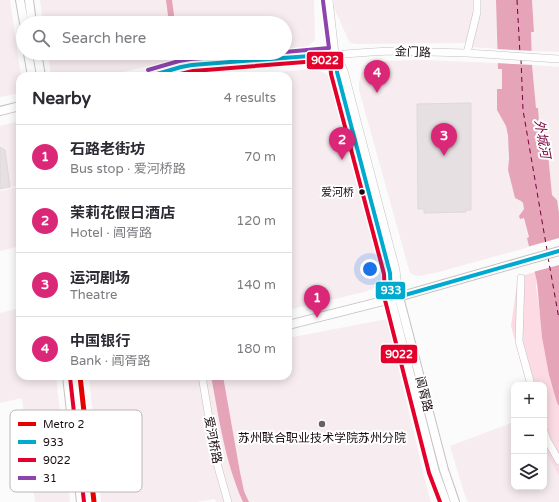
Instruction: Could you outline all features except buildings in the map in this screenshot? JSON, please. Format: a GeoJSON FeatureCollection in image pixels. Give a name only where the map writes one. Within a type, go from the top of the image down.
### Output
{"type":"FeatureCollection","features":[{"type":"Feature","properties":{"kind":"main road"},"geometry":{"type":"LineString","coordinates":[[20,0],[23,16]]}},
{"type":"Feature","properties":{"kind":"main road"},"geometry":{"type":"LineString","coordinates":[[29,0],[31,16]]}},
{"type":"Feature","properties":{"kind":"main road"},"geometry":{"type":"LineString","coordinates":[[29,60],[31,72]]}},
{"type":"Feature","properties":{"kind":"main road"},"geometry":{"type":"LineString","coordinates":[[38,60],[40,72]]}},
{"type":"Feature","properties":{"kind":"main road"},"geometry":{"type":"LineString","coordinates":[[0,111],[16,107]]}},
{"type":"Feature","properties":{"kind":"main road"},"geometry":{"type":"LineString","coordinates":[[292,324],[395,298],[559,251]]}},
{"type":"Feature","properties":{"kind":"main road","name":"阊胥路"},"geometry":{"type":"LineString","coordinates":[[395,298],[434,472],[446,502]]}},
{"type":"Feature","properties":{"kind":"main road","name":"阊胥路"},"geometry":{"type":"LineString","coordinates":[[395,298],[444,470],[455,502]]}},
{"type":"Feature","properties":{"kind":"main road"},"geometry":{"type":"LineString","coordinates":[[67,380],[71,410]]}},
{"type":"Feature","properties":{"kind":"main road"},"geometry":{"type":"LineString","coordinates":[[76,380],[80,410]]}},
{"type":"Feature","properties":{"kind":"main road"},"geometry":{"type":"LineString","coordinates":[[80,492],[81,502]]}},
{"type":"Feature","properties":{"kind":"main road"},"geometry":{"type":"LineString","coordinates":[[89,492],[90,502]]}},
{"type":"Feature","properties":{"kind":"street","name":"阊胥路"},"geometry":{"type":"LineString","coordinates":[[329,0],[336,54],[344,71],[396,270],[395,298]]}},
{"type":"Feature","properties":{"kind":"street"},"geometry":{"type":"LineString","coordinates":[[467,53],[476,12],[477,0]]}},
{"type":"Feature","properties":{"kind":"street","name":"金门路"},"geometry":{"type":"LineString","coordinates":[[292,57],[383,51],[467,53],[559,58]]}},
{"type":"Feature","properties":{"kind":"street","name":"金门路"},"geometry":{"type":"LineString","coordinates":[[164,72],[192,65],[257,60]]}},
{"type":"Feature","properties":{"kind":"street"},"geometry":{"type":"LineString","coordinates":[[521,278],[519,341],[531,382]]}},
{"type":"Feature","properties":{"kind":"street","name":"爱河桥路"},"geometry":{"type":"LineString","coordinates":[[203,380],[216,460],[228,502]]}},
{"type":"Feature","properties":{"kind":"street"},"geometry":{"type":"LineString","coordinates":[[547,440],[559,462]]}},
{"type":"Feature","properties":{"kind":"shaded area"},"geometry":{"type":"Polygon","coordinates":[[[0,0],[10,0],[16,41],[16,60],[19,60],[20,72],[16,72],[16,93],[0,97],[0,0]]]}},
{"type":"Feature","properties":{"kind":"shaded area"},"geometry":{"type":"Polygon","coordinates":[[[40,0],[314,0],[315,39],[307,47],[292,48],[292,16],[42,16],[40,0]]]}},
{"type":"Feature","properties":{"kind":"shaded area"},"geometry":{"type":"Polygon","coordinates":[[[334,0],[475,0],[474,14],[467,43],[356,44],[349,41],[334,8],[334,0]]]}},
{"type":"Feature","properties":{"kind":"shaded area"},"geometry":{"type":"Polygon","coordinates":[[[480,0],[496,0],[497,49],[472,47],[480,0]]]}},
{"type":"Feature","properties":{"kind":"shaded area"},"geometry":{"type":"Polygon","coordinates":[[[532,0],[559,0],[559,52],[531,51],[531,32],[534,31],[532,0]]]}},
{"type":"Feature","properties":{"kind":"shaded area"},"geometry":{"type":"Polygon","coordinates":[[[49,60],[185,60],[124,72],[50,72],[49,60]]]}},
{"type":"Feature","properties":{"kind":"shaded area"},"geometry":{"type":"Polygon","coordinates":[[[421,60],[498,63],[498,69],[502,69],[502,89],[498,89],[497,110],[506,126],[509,147],[508,170],[515,198],[521,201],[524,206],[524,209],[519,216],[524,218],[529,238],[527,238],[529,247],[419,276],[410,273],[359,90],[359,83],[361,73],[364,69],[376,63],[383,61],[421,60]]]}},
{"type":"Feature","properties":{"kind":"shaded area"},"geometry":{"type":"Polygon","coordinates":[[[532,65],[559,67],[559,213],[557,200],[552,195],[547,143],[543,122],[539,122],[538,109],[536,108],[532,65]]]}},
{"type":"Feature","properties":{"kind":"shaded area"},"geometry":{"type":"Polygon","coordinates":[[[312,69],[328,75],[333,86],[354,163],[382,275],[379,285],[364,292],[292,309],[292,72],[281,72],[312,69]]]}},
{"type":"Feature","properties":{"kind":"shaded area"},"geometry":{"type":"Polygon","coordinates":[[[16,122],[16,186],[0,189],[0,126],[16,122]]]}},
{"type":"Feature","properties":{"kind":"shaded area"},"geometry":{"type":"Polygon","coordinates":[[[16,187],[16,247],[0,251],[0,191],[16,187]]]}},
{"type":"Feature","properties":{"kind":"shaded area"},"geometry":{"type":"Polygon","coordinates":[[[535,272],[549,375],[559,406],[559,476],[547,452],[547,382],[526,382],[511,326],[518,277],[535,272]]]}},
{"type":"Feature","properties":{"kind":"shaded area"},"geometry":{"type":"Polygon","coordinates":[[[16,309],[16,380],[56,380],[60,410],[24,410],[22,398],[0,403],[0,313],[16,309]]]}},
{"type":"Feature","properties":{"kind":"shaded area","name":"苏州联合职业技术学院苏州分院"},"geometry":{"type":"Polygon","coordinates":[[[387,319],[431,502],[249,502],[244,491],[240,472],[224,380],[292,380],[292,337],[387,319]]]}},
{"type":"Feature","properties":{"kind":"shaded area"},"geometry":{"type":"Polygon","coordinates":[[[89,380],[212,380],[227,455],[243,502],[216,502],[215,499],[197,502],[101,502],[100,492],[142,492],[142,410],[92,410],[89,380]]]}},
{"type":"Feature","properties":{"kind":"shaded area"},"geometry":{"type":"Polygon","coordinates":[[[511,423],[511,490],[547,490],[547,452],[559,476],[559,502],[468,502],[450,446],[511,423]]]}},
{"type":"Feature","properties":{"kind":"shaded area"},"geometry":{"type":"Polygon","coordinates":[[[34,492],[69,492],[70,502],[35,502],[34,492]]]}},
{"type":"Feature","properties":{"kind":"water"},"geometry":{"type":"Polygon","coordinates":[[[166,0],[172,0],[174,16],[168,16],[166,0]]]}},
{"type":"Feature","properties":{"kind":"water","name":"外城河"},"geometry":{"type":"Polygon","coordinates":[[[496,0],[532,0],[534,32],[531,32],[532,65],[536,108],[538,108],[539,122],[543,122],[547,143],[552,195],[557,200],[559,213],[559,406],[549,375],[542,337],[537,282],[527,238],[529,237],[524,218],[520,219],[519,216],[524,209],[523,203],[515,198],[508,170],[508,136],[506,126],[497,110],[497,89],[502,89],[502,69],[498,69],[496,0]]]}},
{"type":"Feature","properties":{"kind":"water"},"geometry":{"type":"Polygon","coordinates":[[[212,380],[224,380],[240,472],[244,491],[249,502],[243,502],[223,440],[212,380]]]}},
{"type":"Feature","properties":{"kind":"pier"},"geometry":{"type":"Polygon","coordinates":[[[495,49],[533,51],[534,65],[496,63],[495,49]]]}},
{"type":"Feature","properties":{"kind":"pier"},"geometry":{"type":"Polygon","coordinates":[[[559,238],[559,265],[533,272],[527,247],[559,238]]]}},
{"type":"Feature","properties":{"kind":"ferry route"},"geometry":{"type":"LineString","coordinates":[[517,0],[520,54]]}},
{"type":"Feature","properties":{"kind":"ferry route"},"geometry":{"type":"LineString","coordinates":[[521,59],[523,110],[547,250]]}},
{"type":"Feature","properties":{"kind":"ferry route"},"geometry":{"type":"LineString","coordinates":[[548,257],[559,319]]}},
{"type":"Feature","properties":{"kind":"metro line","name":"2"},"geometry":{"type":"LineString","coordinates":[[80,380],[84,410]]}},
{"type":"Feature","properties":{"kind":"metro line","name":"2"},"geometry":{"type":"LineString","coordinates":[[93,492],[94,502]]}},
{"type":"Feature","properties":{"kind":"transit line","name":"31"},"geometry":{"type":"LineString","coordinates":[[292,51],[329,48],[323,1]]}},
{"type":"Feature","properties":{"kind":"transit line","name":"933"},"geometry":{"type":"LineString","coordinates":[[336,54],[337,72],[390,273],[391,299],[559,251]]}},
{"type":"Feature","properties":{"kind":"transit line","name":"933"},"geometry":{"type":"LineString","coordinates":[[292,57],[336,54]]}},
{"type":"Feature","properties":{"kind":"transit line","name":"31"},"geometry":{"type":"LineString","coordinates":[[148,70],[185,60]]}},
{"type":"Feature","properties":{"kind":"transit line","name":"933"},"geometry":{"type":"LineString","coordinates":[[164,72],[192,65],[257,60]]}},
{"type":"Feature","properties":{"kind":"transit line","name":"9022"},"geometry":{"type":"LineString","coordinates":[[189,72],[330,60],[331,74],[384,274],[385,300],[429,473],[440,502]]}},
{"type":"Feature","properties":{"kind":"transit line","name":"9022"},"geometry":{"type":"LineString","coordinates":[[70,380],[74,410]]}},
{"type":"Feature","properties":{"kind":"transit line","name":"9022"},"geometry":{"type":"LineString","coordinates":[[83,492],[84,502]]}},
{"type":"Feature","properties":{"kind":"place","name":"中国银行"},"geometry":{"type":"Point","coordinates":[377,93]}},
{"type":"Feature","properties":{"kind":"place","name":"运河剧场"},"geometry":{"type":"Point","coordinates":[444,156]}},
{"type":"Feature","properties":{"kind":"place","name":"茉莉花假日酒店"},"geometry":{"type":"Point","coordinates":[342,160]}},
{"type":"Feature","properties":{"kind":"place","name":"爱河桥"},"geometry":{"type":"Point","coordinates":[362,192]}},
{"type":"Feature","properties":{"kind":"place","name":"石路老街坊"},"geometry":{"type":"Point","coordinates":[317,318]}},
{"type":"Feature","properties":{"kind":"place","name":"苏州联合职业技术学院苏州分院"},"geometry":{"type":"Point","coordinates":[322,424]}}]}
